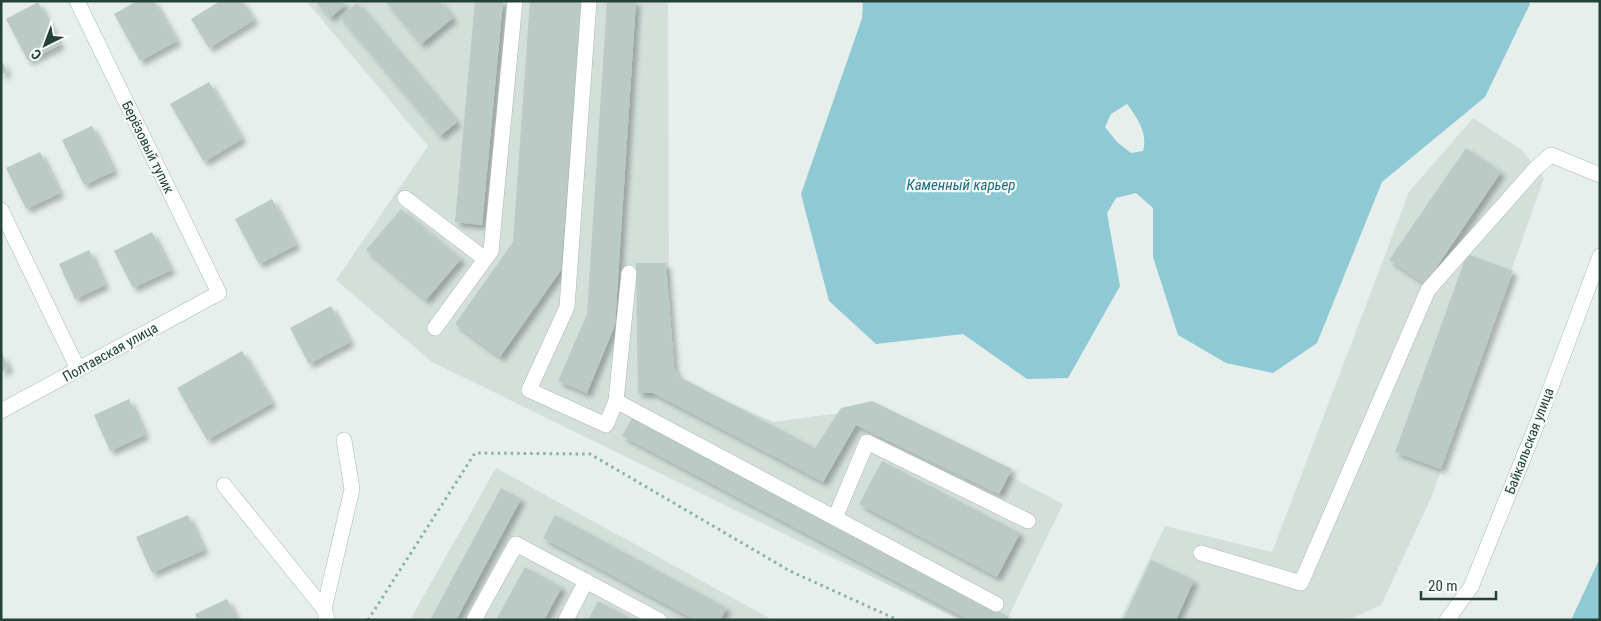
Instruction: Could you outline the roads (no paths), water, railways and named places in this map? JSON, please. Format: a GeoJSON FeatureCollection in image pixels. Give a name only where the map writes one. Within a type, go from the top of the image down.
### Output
{"type":"FeatureCollection","features":[{"type":"Feature","properties":{"kind":"street","name":"Берёзовый тупик"},"geometry":{"type":"LineString","coordinates":[[77,1],[219,293]]}},
{"type":"Feature","properties":{"kind":"street"},"geometry":{"type":"LineString","coordinates":[[435,328],[491,251],[515,1]]}},
{"type":"Feature","properties":{"kind":"street"},"geometry":{"type":"LineString","coordinates":[[589,1],[567,307],[529,390],[606,425],[616,401],[629,273]]}},
{"type":"Feature","properties":{"kind":"street"},"geometry":{"type":"LineString","coordinates":[[1201,553],[1301,583],[1428,290],[1536,168],[1551,155],[1600,175]]}},
{"type":"Feature","properties":{"kind":"street"},"geometry":{"type":"LineString","coordinates":[[405,198],[485,259]]}},
{"type":"Feature","properties":{"kind":"street"},"geometry":{"type":"LineString","coordinates":[[1,210],[78,369]]}},
{"type":"Feature","properties":{"kind":"street","name":"Байкальская улица"},"geometry":{"type":"LineString","coordinates":[[1447,620],[1471,587],[1600,256]]}},
{"type":"Feature","properties":{"kind":"street","name":"Полтавская улица"},"geometry":{"type":"LineString","coordinates":[[1,411],[219,293]]}},
{"type":"Feature","properties":{"kind":"street"},"geometry":{"type":"LineString","coordinates":[[616,401],[996,604]]}},
{"type":"Feature","properties":{"kind":"street"},"geometry":{"type":"LineString","coordinates":[[326,614],[352,489],[344,440]]}},
{"type":"Feature","properties":{"kind":"street"},"geometry":{"type":"LineString","coordinates":[[835,518],[867,442],[1028,521]]}},
{"type":"Feature","properties":{"kind":"street"},"geometry":{"type":"LineString","coordinates":[[224,485],[326,614]]}},
{"type":"Feature","properties":{"kind":"street"},"geometry":{"type":"LineString","coordinates":[[474,620],[516,544],[657,619]]}},
{"type":"Feature","properties":{"kind":"street"},"geometry":{"type":"LineString","coordinates":[[566,620],[586,581]]}},
{"type":"Feature","properties":{"kind":"water","name":"Каменный карьер"},"geometry":{"type":"Polygon","coordinates":[[[863,1],[1528,1],[1530,4],[1485,97],[1382,182],[1317,343],[1273,373],[1226,363],[1178,335],[1153,257],[1153,208],[1136,193],[1116,198],[1107,213],[1120,286],[1068,378],[1027,379],[963,334],[876,344],[829,301],[801,194],[862,18],[863,1]],[[1127,104],[1111,114],[1105,127],[1117,142],[1131,153],[1143,151],[1144,138],[1141,126],[1127,104]]]}},
{"type":"Feature","properties":{"kind":"water"},"geometry":{"type":"Polygon","coordinates":[[[1600,558],[1600,620],[1571,620],[1600,558]]]}}]}
